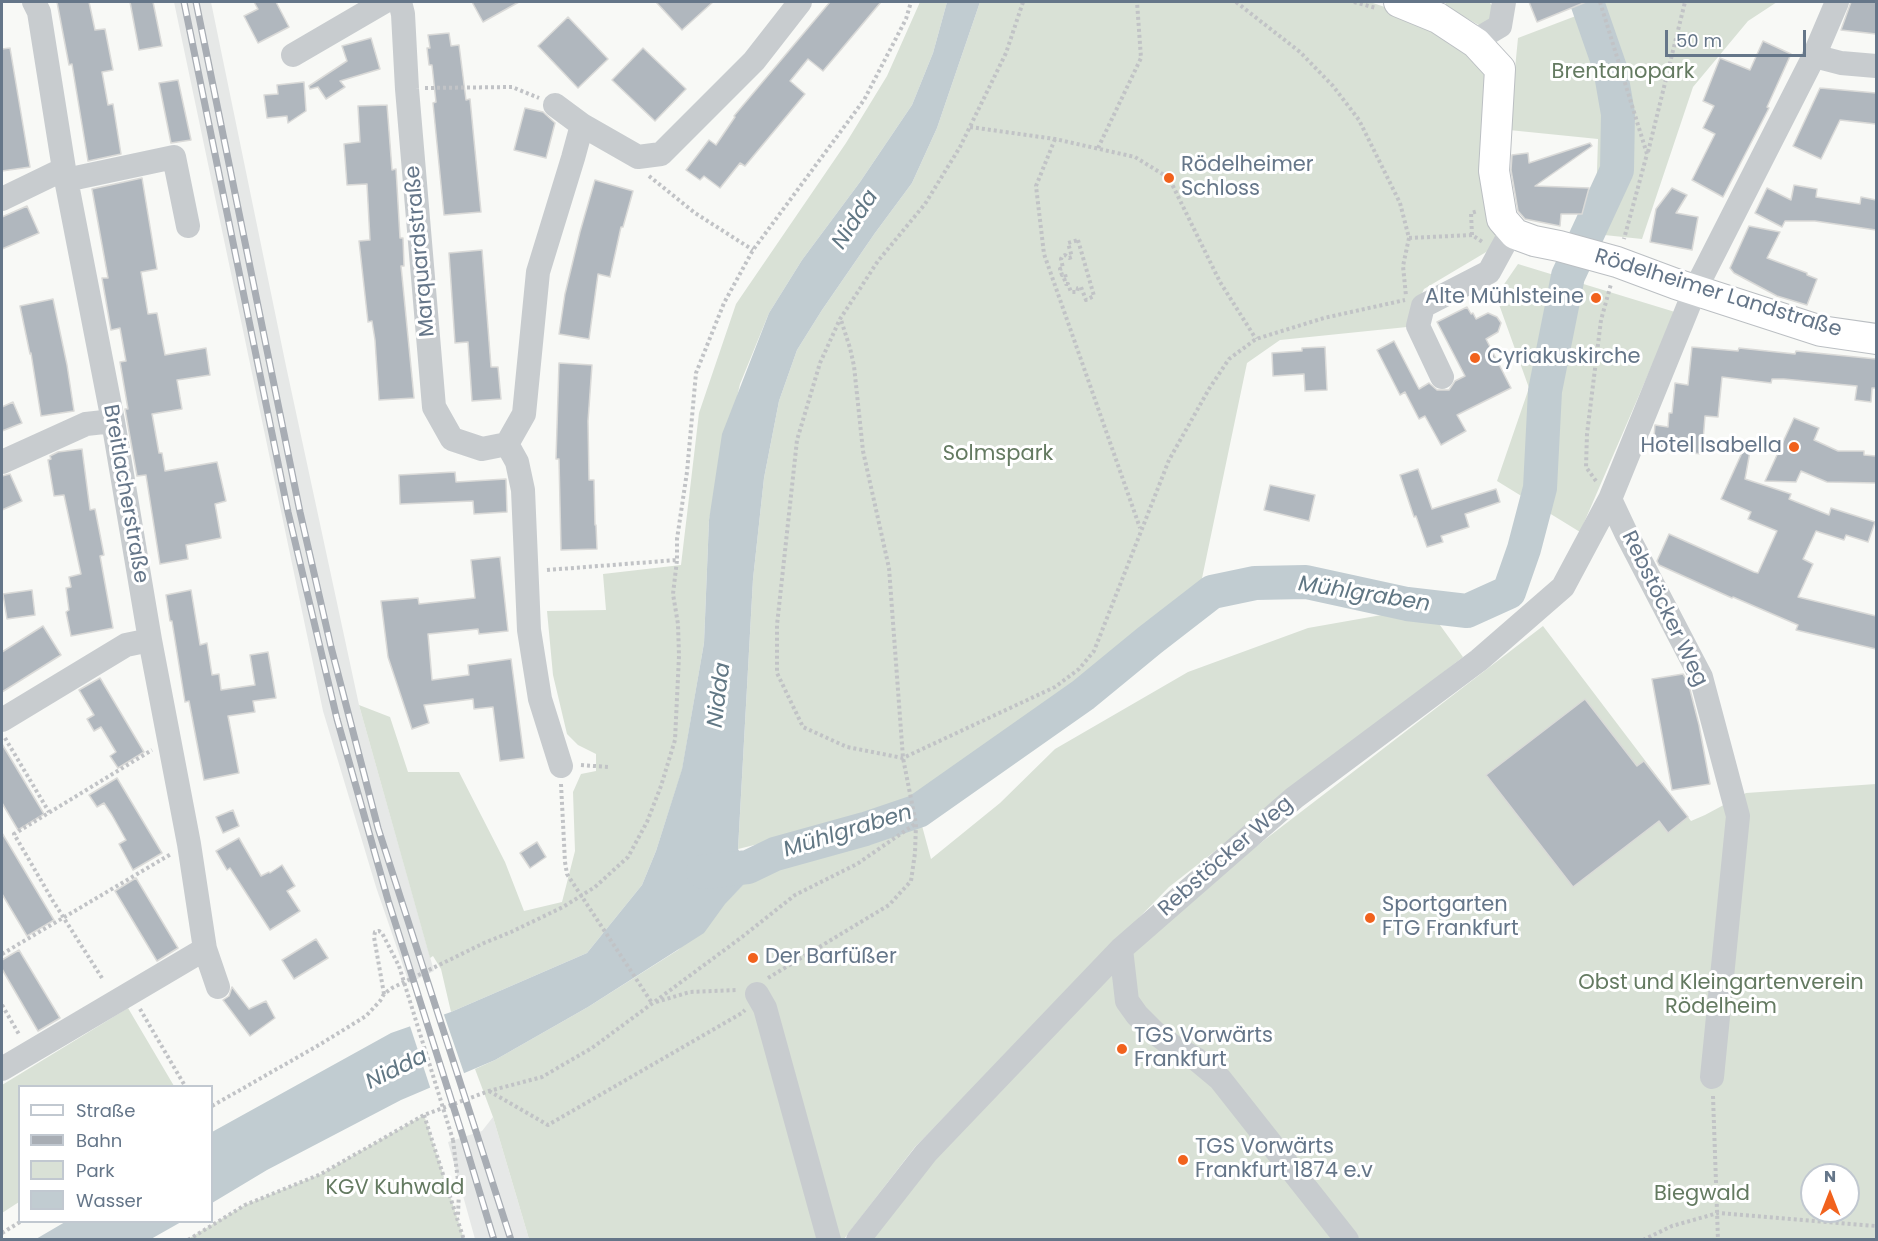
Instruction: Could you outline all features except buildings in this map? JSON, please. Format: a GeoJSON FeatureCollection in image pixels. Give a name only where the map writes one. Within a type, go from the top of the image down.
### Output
{"type":"FeatureCollection","features":[{"type":"Feature","properties":{"kind":"main road"},"geometry":{"type":"LineString","coordinates":[[1390,5],[1438,18],[1476,43],[1500,69],[1494,171],[1507,243]]}},
{"type":"Feature","properties":{"kind":"main road","name":"Rödelheimer Landstraße"},"geometry":{"type":"LineString","coordinates":[[1507,243],[1534,241],[1559,246],[1605,259],[1668,282],[1821,331],[1876,339]]}},
{"type":"Feature","properties":{"kind":"street","name":"Breitlacherstraße"},"geometry":{"type":"LineString","coordinates":[[34,2],[39,12],[65,175],[113,421],[150,640],[189,844],[205,948],[218,987]]}},
{"type":"Feature","properties":{"kind":"street"},"geometry":{"type":"LineString","coordinates":[[293,55],[384,2]]}},
{"type":"Feature","properties":{"kind":"street","name":"Marquardstraße"},"geometry":{"type":"LineString","coordinates":[[400,2],[403,14],[407,89],[434,407],[452,439],[482,449],[507,444]]}},
{"type":"Feature","properties":{"kind":"street"},"geometry":{"type":"LineString","coordinates":[[555,105],[582,125],[650,156],[754,61],[800,2]]}},
{"type":"Feature","properties":{"kind":"street"},"geometry":{"type":"LineString","coordinates":[[1476,43],[1500,26],[1504,2]]}},
{"type":"Feature","properties":{"kind":"street","name":"Rebstöcker Weg"},"geometry":{"type":"LineString","coordinates":[[858,1239],[927,1153],[1121,948],[1294,798],[1479,660],[1563,587],[1610,499],[1695,290],[1814,56],[1837,2]]}},
{"type":"Feature","properties":{"kind":"street"},"geometry":{"type":"LineString","coordinates":[[1814,56],[1840,63],[1876,66]]}},
{"type":"Feature","properties":{"kind":"street"},"geometry":{"type":"LineString","coordinates":[[561,766],[540,699],[529,630],[523,490],[517,462],[507,444],[524,414],[538,272],[582,125]]}},
{"type":"Feature","properties":{"kind":"street"},"geometry":{"type":"LineString","coordinates":[[2,199],[65,175],[174,157],[188,226]]}},
{"type":"Feature","properties":{"kind":"street"},"geometry":{"type":"LineString","coordinates":[[1442,377],[1418,326],[1423,306],[1489,272],[1507,243]]}},
{"type":"Feature","properties":{"kind":"street"},"geometry":{"type":"LineString","coordinates":[[2,462],[86,424],[113,421]]}},
{"type":"Feature","properties":{"kind":"street","name":"Rebstöcker Weg"},"geometry":{"type":"LineString","coordinates":[[1610,499],[1701,677],[1738,816],[1713,1077]]}},
{"type":"Feature","properties":{"kind":"street"},"geometry":{"type":"LineString","coordinates":[[2,720],[126,645],[150,640]]}},
{"type":"Feature","properties":{"kind":"street"},"geometry":{"type":"LineString","coordinates":[[2,1069],[205,948]]}},
{"type":"Feature","properties":{"kind":"street"},"geometry":{"type":"LineString","coordinates":[[1121,948],[1127,1000],[1137,1015],[1161,1037],[1196,1059],[1220,1079],[1347,1239]]}},
{"type":"Feature","properties":{"kind":"street"},"geometry":{"type":"LineString","coordinates":[[757,994],[765,1008],[830,1239]]}},
{"type":"Feature","properties":{"kind":"path"},"geometry":{"type":"LineString","coordinates":[[213,1105],[366,1016],[392,988],[563,907],[595,887],[628,857],[647,822],[662,786],[675,740],[679,645],[673,594],[696,373],[724,303],[753,250],[864,100],[906,19],[911,2]]}},
{"type":"Feature","properties":{"kind":"path"},"geometry":{"type":"LineString","coordinates":[[1023,2],[1005,53],[960,147],[925,204],[878,261],[840,319],[820,363],[797,440],[777,626],[777,673],[804,727],[847,747],[903,758],[1055,687],[1079,669],[1094,651],[1169,460],[1209,389],[1229,359],[1256,339],[1324,318],[1407,299]]}},
{"type":"Feature","properties":{"kind":"path"},"geometry":{"type":"LineString","coordinates":[[1098,148],[1141,58],[1137,2]]}},
{"type":"Feature","properties":{"kind":"path"},"geometry":{"type":"LineString","coordinates":[[1236,2],[1300,52],[1333,86],[1359,120],[1400,203],[1409,238],[1403,266],[1407,299],[1418,326]]}},
{"type":"Feature","properties":{"kind":"path"},"geometry":{"type":"LineString","coordinates":[[1354,2],[1390,5]]}},
{"type":"Feature","properties":{"kind":"path"},"geometry":{"type":"LineString","coordinates":[[1599,2],[1647,154]]}},
{"type":"Feature","properties":{"kind":"path"},"geometry":{"type":"LineString","coordinates":[[1610,499],[1586,467],[1587,434],[1601,320],[1605,259],[1647,154],[1685,2]]}},
{"type":"Feature","properties":{"kind":"path"},"geometry":{"type":"LineString","coordinates":[[407,89],[512,87],[555,105]]}},
{"type":"Feature","properties":{"kind":"path"},"geometry":{"type":"LineString","coordinates":[[970,127],[1055,139],[1135,157],[1169,178],[1220,282],[1256,339]]}},
{"type":"Feature","properties":{"kind":"path"},"geometry":{"type":"LineString","coordinates":[[1055,139],[1036,186],[1044,254],[1141,529]]}},
{"type":"Feature","properties":{"kind":"path"},"geometry":{"type":"LineString","coordinates":[[650,156],[645,174],[695,213],[753,250]]}},
{"type":"Feature","properties":{"kind":"path"},"geometry":{"type":"LineString","coordinates":[[1409,238],[1472,235],[1507,243]]}},
{"type":"Feature","properties":{"kind":"path"},"geometry":{"type":"LineString","coordinates":[[1078,240],[1094,296],[1086,300],[1081,287],[1077,292],[1071,292],[1064,279],[1065,274],[1062,275],[1060,269],[1063,268],[1062,257],[1065,255],[1072,257],[1068,243],[1078,240]]}},
{"type":"Feature","properties":{"kind":"path"},"geometry":{"type":"LineString","coordinates":[[489,1091],[548,1125],[742,1013],[757,994],[764,980],[889,905],[911,881],[916,824],[903,758],[889,568],[863,451],[854,366],[840,319]]}},
{"type":"Feature","properties":{"kind":"path"},"geometry":{"type":"LineString","coordinates":[[526,572],[677,560]]}},
{"type":"Feature","properties":{"kind":"path"},"geometry":{"type":"LineString","coordinates":[[2,732],[49,812]]}},
{"type":"Feature","properties":{"kind":"path"},"geometry":{"type":"LineString","coordinates":[[102,978],[14,834],[170,739]]}},
{"type":"Feature","properties":{"kind":"path"},"geometry":{"type":"LineString","coordinates":[[608,767],[561,766],[567,874],[652,1003]]}},
{"type":"Feature","properties":{"kind":"path"},"geometry":{"type":"LineString","coordinates":[[189,1239],[245,1205],[321,1174],[424,1115],[489,1091],[543,1077],[592,1048],[795,895],[857,864],[916,824]]}},
{"type":"Feature","properties":{"kind":"path"},"geometry":{"type":"LineString","coordinates":[[2,954],[189,844]]}},
{"type":"Feature","properties":{"kind":"path"},"geometry":{"type":"LineString","coordinates":[[384,994],[374,937],[375,932],[379,931],[399,966],[453,1140],[459,1189],[458,1220]]}},
{"type":"Feature","properties":{"kind":"path"},"geometry":{"type":"LineString","coordinates":[[652,1003],[690,992],[747,990],[757,994]]}},
{"type":"Feature","properties":{"kind":"path"},"geometry":{"type":"LineString","coordinates":[[130,993],[184,1085]]}},
{"type":"Feature","properties":{"kind":"path"},"geometry":{"type":"LineString","coordinates":[[2,1005],[30,1052]]}},
{"type":"Feature","properties":{"kind":"path"},"geometry":{"type":"LineString","coordinates":[[1713,1077],[1718,1239]]}},
{"type":"Feature","properties":{"kind":"path"},"geometry":{"type":"LineString","coordinates":[[424,1115],[464,1239]]}},
{"type":"Feature","properties":{"kind":"path"},"geometry":{"type":"LineString","coordinates":[[1643,1239],[1672,1226],[1718,1213],[1876,1226]]}},
{"type":"Feature","properties":{"kind":"path"},"geometry":{"type":"LineString","coordinates":[[2,1233],[18,1222]]}},
{"type":"Feature","properties":{"kind":"shaded area"},"geometry":{"type":"Polygon","coordinates":[[[174,2],[211,2],[359,705],[434,971],[409,983],[376,887],[323,711],[174,2]]]}},
{"type":"Feature","properties":{"kind":"shaded area"},"geometry":{"type":"Polygon","coordinates":[[[493,1117],[529,1239],[475,1239],[448,1142],[482,1131],[493,1117]]]}},
{"type":"Feature","properties":{"kind":"green space"},"geometry":{"type":"Polygon","coordinates":[[[920,2],[947,2],[933,53],[912,105],[860,182],[802,260],[769,313],[740,384],[709,520],[704,643],[682,770],[656,851],[642,885],[587,953],[451,1012],[441,969],[433,956],[430,958],[359,705],[390,717],[408,772],[459,772],[505,862],[524,911],[562,902],[575,851],[573,792],[581,774],[596,771],[596,754],[578,745],[567,734],[553,675],[547,611],[606,610],[603,574],[681,565],[699,413],[736,304],[846,143],[887,76],[920,2]]]}},
{"type":"Feature","properties":{"kind":"green space","name":"Solmspark"},"geometry":{"type":"Polygon","coordinates":[[[980,2],[1370,2],[1435,24],[1491,73],[1503,242],[1424,289],[1407,327],[1280,340],[1247,363],[1201,583],[1073,682],[927,803],[738,849],[753,579],[764,478],[779,401],[797,350],[875,233],[912,183],[937,128],[980,2]]]}},
{"type":"Feature","properties":{"kind":"green space"},"geometry":{"type":"Polygon","coordinates":[[[1446,2],[1489,2],[1497,11],[1484,28],[1445,6],[1446,2]]]}},
{"type":"Feature","properties":{"kind":"green space","name":"Brentanopark"},"geometry":{"type":"Polygon","coordinates":[[[1577,2],[1777,2],[1748,21],[1693,87],[1642,239],[1595,234],[1598,139],[1509,130],[1518,38],[1581,14],[1577,2]]]}},
{"type":"Feature","properties":{"kind":"green space"},"geometry":{"type":"Polygon","coordinates":[[[1518,264],[1675,312],[1580,532],[1497,481],[1529,388],[1496,296],[1518,264]]]}},
{"type":"Feature","properties":{"kind":"green space"},"geometry":{"type":"Polygon","coordinates":[[[1427,607],[1463,657],[1169,887],[915,1147],[844,1239],[529,1239],[493,1117],[475,1069],[588,1007],[678,950],[747,881],[865,829],[918,811],[931,859],[1000,803],[1055,749],[1188,672],[1308,628],[1427,607]]]}},
{"type":"Feature","properties":{"kind":"green space"},"geometry":{"type":"Polygon","coordinates":[[[1543,626],[1691,821],[1746,793],[1876,784],[1876,1239],[867,1240],[942,1146],[1131,954],[1211,881],[1543,626]]]}},
{"type":"Feature","properties":{"kind":"green space"},"geometry":{"type":"Polygon","coordinates":[[[128,1008],[173,1085],[18,1085],[18,1203],[2,1213],[2,1085],[128,1008]]]}},
{"type":"Feature","properties":{"kind":"green space","name":"KGV Kuhwald"},"geometry":{"type":"Polygon","coordinates":[[[424,1115],[464,1239],[188,1239],[245,1205],[321,1174],[424,1115]]]}},
{"type":"Feature","properties":{"kind":"water","name":"Nidda"},"geometry":{"type":"Polygon","coordinates":[[[947,2],[980,2],[937,128],[912,183],[875,233],[797,350],[779,401],[764,478],[753,579],[738,849],[748,867],[747,881],[725,904],[704,933],[588,1007],[495,1060],[401,1100],[267,1170],[213,1202],[213,1131],[391,1033],[451,1012],[587,953],[642,885],[656,851],[682,769],[704,643],[709,520],[722,434],[769,313],[802,260],[860,182],[912,105],[933,53],[947,2]]]}},
{"type":"Feature","properties":{"kind":"water"},"geometry":{"type":"Polygon","coordinates":[[[63,1223],[179,1223],[151,1239],[36,1239],[63,1223]]]}},
{"type":"Feature","properties":{"kind":"pier"},"geometry":{"type":"Polygon","coordinates":[[[443,1012],[465,1076],[431,1090],[409,1023],[443,1012]]]}},
{"type":"Feature","properties":{"kind":"waterway","name":"Mühlgraben"},"geometry":{"type":"LineString","coordinates":[[703,872],[748,867],[775,854],[865,829],[918,811],[1083,695],[1212,592],[1255,583],[1306,582],[1407,604],[1467,611],[1509,592],[1524,549],[1540,488],[1545,391],[1568,276],[1617,170],[1618,114],[1610,68],[1587,2]]}},
{"type":"Feature","properties":{"kind":"railway"},"geometry":{"type":"LineString","coordinates":[[184,2],[288,512],[337,719],[388,900],[494,1240]]}},
{"type":"Feature","properties":{"kind":"railway"},"geometry":{"type":"LineString","coordinates":[[196,2],[300,512],[331,647],[378,828],[511,1240]]}},
{"type":"Feature","properties":{"kind":"place","name":"Rödelheimer Schloss"},"geometry":{"type":"Point","coordinates":[1169,178]}},
{"type":"Feature","properties":{"kind":"place","name":"Alte Mühlsteine"},"geometry":{"type":"Point","coordinates":[1596,298]}},
{"type":"Feature","properties":{"kind":"place","name":"Cyriakuskirche"},"geometry":{"type":"Point","coordinates":[1475,358]}},
{"type":"Feature","properties":{"kind":"place","name":"Hotel Isabella"},"geometry":{"type":"Point","coordinates":[1794,447]}},
{"type":"Feature","properties":{"kind":"place","name":"Sportgarten FTG Frankfurt"},"geometry":{"type":"Point","coordinates":[1370,918]}},
{"type":"Feature","properties":{"kind":"place","name":"Der Barfüßer"},"geometry":{"type":"Point","coordinates":[753,958]}},
{"type":"Feature","properties":{"kind":"place","name":"TGS Vorwärts Frankfurt"},"geometry":{"type":"Point","coordinates":[1122,1049]}},
{"type":"Feature","properties":{"kind":"place","name":"TGS Vorwärts Frankfurt 1874 e.v"},"geometry":{"type":"Point","coordinates":[1183,1160]}},
{"type":"Feature","properties":{"kind":"park label","name":"Obst und Kleingartenverein Rödelheim"},"geometry":{"type":"Point","coordinates":[1721,996]}},
{"type":"Feature","properties":{"kind":"park label","name":"Biegwald"},"geometry":{"type":"Point","coordinates":[1702,1195]}}]}
